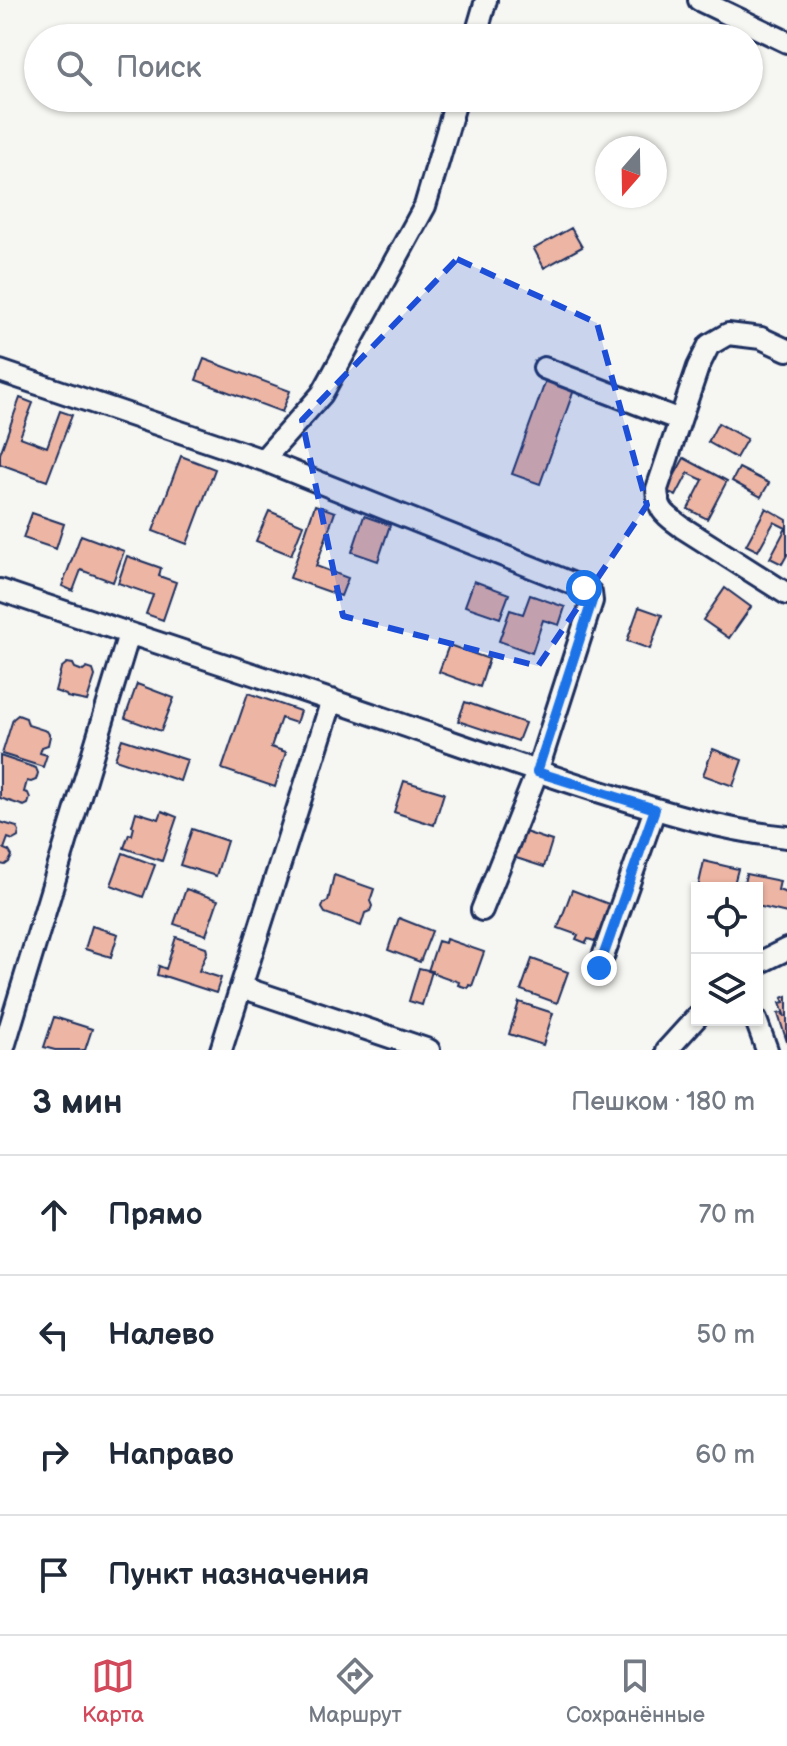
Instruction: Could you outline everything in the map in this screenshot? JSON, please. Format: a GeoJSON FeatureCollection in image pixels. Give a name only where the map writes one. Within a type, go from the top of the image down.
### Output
{"type":"FeatureCollection","features":[{"type":"Feature","properties":{"kind":"street"},"geometry":{"type":"LineString","coordinates":[[479,24],[486,0]]}},
{"type":"Feature","properties":{"kind":"street"},"geometry":{"type":"LineString","coordinates":[[699,0],[749,24]]}},
{"type":"Feature","properties":{"kind":"street"},"geometry":{"type":"LineString","coordinates":[[763,31],[787,42]]}},
{"type":"Feature","properties":{"kind":"street"},"geometry":{"type":"LineString","coordinates":[[263,460],[322,394],[425,206],[453,112]]}},
{"type":"Feature","properties":{"kind":"street"},"geometry":{"type":"LineString","coordinates":[[787,350],[761,338],[728,334],[709,345],[698,367],[657,489],[657,503],[667,516],[787,594]]}},
{"type":"Feature","properties":{"kind":"street"},"geometry":{"type":"LineString","coordinates":[[544,368],[680,420]]}},
{"type":"Feature","properties":{"kind":"street"},"geometry":{"type":"LineString","coordinates":[[0,371],[263,460],[591,593],[592,601],[537,772],[482,910]]}},
{"type":"Feature","properties":{"kind":"street"},"geometry":{"type":"LineString","coordinates":[[0,590],[537,772],[655,809],[750,833],[787,837]]}},
{"type":"Feature","properties":{"kind":"street"},"geometry":{"type":"LineString","coordinates":[[3,1050],[129,634]]}},
{"type":"Feature","properties":{"kind":"street"},"geometry":{"type":"LineString","coordinates":[[221,1050],[332,700]]}},
{"type":"Feature","properties":{"kind":"street"},"geometry":{"type":"LineString","coordinates":[[599,968],[655,809]]}},
{"type":"Feature","properties":{"kind":"street"},"geometry":{"type":"LineString","coordinates":[[763,961],[787,949]]}},
{"type":"Feature","properties":{"kind":"street"},"geometry":{"type":"LineString","coordinates":[[241,987],[429,1050]]}},
{"type":"Feature","properties":{"kind":"street"},"geometry":{"type":"LineString","coordinates":[[667,1050],[691,1024]]}},
{"type":"Feature","properties":{"kind":"highlighted area"},"geometry":{"type":"Polygon","coordinates":[[[457,259],[597,323],[647,505],[538,666],[343,616],[302,420],[457,259]]]}},
{"type":"Feature","properties":{"kind":"building"},"geometry":{"type":"Polygon","coordinates":[[[571,228],[582,247],[544,268],[534,249],[571,228]]]}},
{"type":"Feature","properties":{"kind":"building"},"geometry":{"type":"Polygon","coordinates":[[[204,359],[290,391],[282,412],[196,380],[204,359]]]}},
{"type":"Feature","properties":{"kind":"building"},"geometry":{"type":"Polygon","coordinates":[[[547,377],[575,387],[540,484],[512,474],[547,377]]]}},
{"type":"Feature","properties":{"kind":"building"},"geometry":{"type":"Polygon","coordinates":[[[20,398],[33,403],[20,437],[47,447],[60,411],[72,415],[47,481],[0,464],[0,454],[20,398]]]}},
{"type":"Feature","properties":{"kind":"building"},"geometry":{"type":"Polygon","coordinates":[[[718,423],[747,439],[736,458],[708,442],[718,423]]]}},
{"type":"Feature","properties":{"kind":"building"},"geometry":{"type":"Polygon","coordinates":[[[181,456],[215,469],[187,544],[153,531],[181,456]]]}},
{"type":"Feature","properties":{"kind":"building"},"geometry":{"type":"Polygon","coordinates":[[[684,458],[727,481],[707,519],[688,509],[703,480],[688,473],[676,496],[666,491],[684,458]]]}},
{"type":"Feature","properties":{"kind":"building"},"geometry":{"type":"Polygon","coordinates":[[[739,468],[769,483],[761,497],[732,481],[739,468]]]}},
{"type":"Feature","properties":{"kind":"building"},"geometry":{"type":"Polygon","coordinates":[[[315,505],[335,512],[316,566],[348,578],[341,596],[290,578],[315,505]]]}},
{"type":"Feature","properties":{"kind":"building"},"geometry":{"type":"Polygon","coordinates":[[[766,508],[787,520],[787,555],[782,564],[770,558],[786,528],[774,522],[758,551],[746,545],[766,508]]]}},
{"type":"Feature","properties":{"kind":"building"},"geometry":{"type":"Polygon","coordinates":[[[269,511],[303,525],[291,555],[256,541],[269,511]]]}},
{"type":"Feature","properties":{"kind":"building"},"geometry":{"type":"Polygon","coordinates":[[[32,513],[64,524],[56,549],[23,538],[32,513]]]}},
{"type":"Feature","properties":{"kind":"building"},"geometry":{"type":"Polygon","coordinates":[[[364,516],[390,525],[378,561],[352,552],[364,516]]]}},
{"type":"Feature","properties":{"kind":"building"},"geometry":{"type":"Polygon","coordinates":[[[81,535],[124,551],[113,582],[81,570],[73,591],[62,586],[81,535]]]}},
{"type":"Feature","properties":{"kind":"building"},"geometry":{"type":"Polygon","coordinates":[[[127,556],[161,568],[159,576],[176,582],[163,620],[146,614],[153,595],[118,583],[127,556]]]}},
{"type":"Feature","properties":{"kind":"building"},"geometry":{"type":"Polygon","coordinates":[[[474,581],[509,594],[500,618],[465,606],[474,581]]]}},
{"type":"Feature","properties":{"kind":"building"},"geometry":{"type":"Polygon","coordinates":[[[725,588],[751,607],[729,638],[703,620],[725,588]]]}},
{"type":"Feature","properties":{"kind":"building"},"geometry":{"type":"Polygon","coordinates":[[[530,595],[565,607],[559,625],[543,620],[532,653],[499,641],[510,610],[523,614],[530,595]]]}},
{"type":"Feature","properties":{"kind":"building"},"geometry":{"type":"Polygon","coordinates":[[[639,607],[662,615],[650,649],[627,641],[639,607]]]}},
{"type":"Feature","properties":{"kind":"building"},"geometry":{"type":"Polygon","coordinates":[[[449,645],[489,659],[480,687],[439,672],[449,645]]]}},
{"type":"Feature","properties":{"kind":"building"},"geometry":{"type":"Polygon","coordinates":[[[67,663],[83,671],[87,668],[93,670],[95,676],[87,701],[55,691],[61,668],[67,663]]]}},
{"type":"Feature","properties":{"kind":"building"},"geometry":{"type":"Polygon","coordinates":[[[137,684],[174,698],[161,731],[125,718],[137,684]]]}},
{"type":"Feature","properties":{"kind":"building"},"geometry":{"type":"Polygon","coordinates":[[[248,693],[300,711],[296,723],[281,718],[271,747],[286,752],[275,787],[222,769],[248,693]]]}},
{"type":"Feature","properties":{"kind":"building"},"geometry":{"type":"Polygon","coordinates":[[[465,702],[525,723],[518,741],[458,721],[465,702]]]}},
{"type":"Feature","properties":{"kind":"building"},"geometry":{"type":"Polygon","coordinates":[[[18,715],[26,718],[28,725],[47,731],[50,736],[48,745],[42,747],[40,753],[47,755],[43,767],[2,754],[13,719],[18,715]]]}},
{"type":"Feature","properties":{"kind":"building"},"geometry":{"type":"Polygon","coordinates":[[[122,739],[187,760],[180,781],[115,759],[122,739]]]}},
{"type":"Feature","properties":{"kind":"building"},"geometry":{"type":"Polygon","coordinates":[[[713,749],[742,760],[733,786],[703,775],[713,749]]]}},
{"type":"Feature","properties":{"kind":"building"},"geometry":{"type":"Polygon","coordinates":[[[0,756],[36,768],[36,780],[27,781],[24,792],[30,798],[28,804],[24,806],[0,798],[0,756]]]}},
{"type":"Feature","properties":{"kind":"building"},"geometry":{"type":"Polygon","coordinates":[[[404,781],[444,793],[434,825],[394,812],[404,781]]]}},
{"type":"Feature","properties":{"kind":"building"},"geometry":{"type":"Polygon","coordinates":[[[162,811],[177,817],[162,861],[124,848],[129,834],[132,835],[136,812],[159,819],[162,811]]]}},
{"type":"Feature","properties":{"kind":"building"},"geometry":{"type":"Polygon","coordinates":[[[0,822],[17,827],[19,832],[13,840],[8,838],[4,849],[12,856],[5,865],[0,864],[0,822]]]}},
{"type":"Feature","properties":{"kind":"building"},"geometry":{"type":"Polygon","coordinates":[[[192,829],[227,841],[216,876],[180,865],[192,829]]]}},
{"type":"Feature","properties":{"kind":"building"},"geometry":{"type":"Polygon","coordinates":[[[519,830],[552,841],[544,867],[510,856],[519,830]]]}},
{"type":"Feature","properties":{"kind":"building"},"geometry":{"type":"Polygon","coordinates":[[[123,853],[155,865],[143,897],[111,885],[123,853]]]}},
{"type":"Feature","properties":{"kind":"building"},"geometry":{"type":"Polygon","coordinates":[[[123,853],[155,865],[143,897],[111,885],[123,853]]]}},
{"type":"Feature","properties":{"kind":"building"},"geometry":{"type":"Polygon","coordinates":[[[704,861],[738,869],[735,882],[699,882],[704,861]]]}},
{"type":"Feature","properties":{"kind":"building"},"geometry":{"type":"Polygon","coordinates":[[[746,874],[780,881],[778,890],[787,893],[787,913],[763,907],[763,882],[744,882],[746,874]]]}},
{"type":"Feature","properties":{"kind":"building"},"geometry":{"type":"Polygon","coordinates":[[[334,875],[374,889],[370,901],[372,906],[365,913],[361,926],[325,913],[322,908],[328,901],[334,875]]]}},
{"type":"Feature","properties":{"kind":"building"},"geometry":{"type":"Polygon","coordinates":[[[186,889],[218,900],[206,935],[174,924],[186,889]]]}},
{"type":"Feature","properties":{"kind":"building"},"geometry":{"type":"Polygon","coordinates":[[[572,890],[614,906],[601,943],[588,939],[586,943],[576,939],[578,935],[558,928],[572,890]]]}},
{"type":"Feature","properties":{"kind":"building"},"geometry":{"type":"Polygon","coordinates":[[[399,918],[432,931],[420,962],[388,950],[399,918]]]}},
{"type":"Feature","properties":{"kind":"building"},"geometry":{"type":"Polygon","coordinates":[[[92,926],[118,934],[111,957],[85,949],[92,926]]]}},
{"type":"Feature","properties":{"kind":"building"},"geometry":{"type":"Polygon","coordinates":[[[176,937],[206,947],[199,971],[221,978],[216,993],[157,975],[159,966],[166,969],[176,937]]]}},
{"type":"Feature","properties":{"kind":"building"},"geometry":{"type":"Polygon","coordinates":[[[446,939],[484,952],[472,986],[468,988],[428,971],[438,941],[445,943],[446,939]]]}},
{"type":"Feature","properties":{"kind":"building"},"geometry":{"type":"Polygon","coordinates":[[[532,959],[568,972],[557,1003],[521,990],[532,959]]]}},
{"type":"Feature","properties":{"kind":"building"},"geometry":{"type":"Polygon","coordinates":[[[419,968],[432,971],[422,1005],[409,1001],[419,968]]]}},
{"type":"Feature","properties":{"kind":"building"},"geometry":{"type":"Polygon","coordinates":[[[787,996],[787,1042],[778,1014],[782,1013],[785,1017],[780,1003],[787,996]]]}},
{"type":"Feature","properties":{"kind":"building"},"geometry":{"type":"Polygon","coordinates":[[[519,1002],[553,1013],[543,1045],[509,1034],[519,1002]]]}},
{"type":"Feature","properties":{"kind":"building"},"geometry":{"type":"Polygon","coordinates":[[[54,1017],[92,1029],[85,1050],[44,1047],[54,1017]]]}},
{"type":"Feature","properties":{"kind":"route"},"geometry":{"type":"LineString","coordinates":[[584,588],[591,593],[592,601],[537,772],[655,809],[599,968]]}}]}
